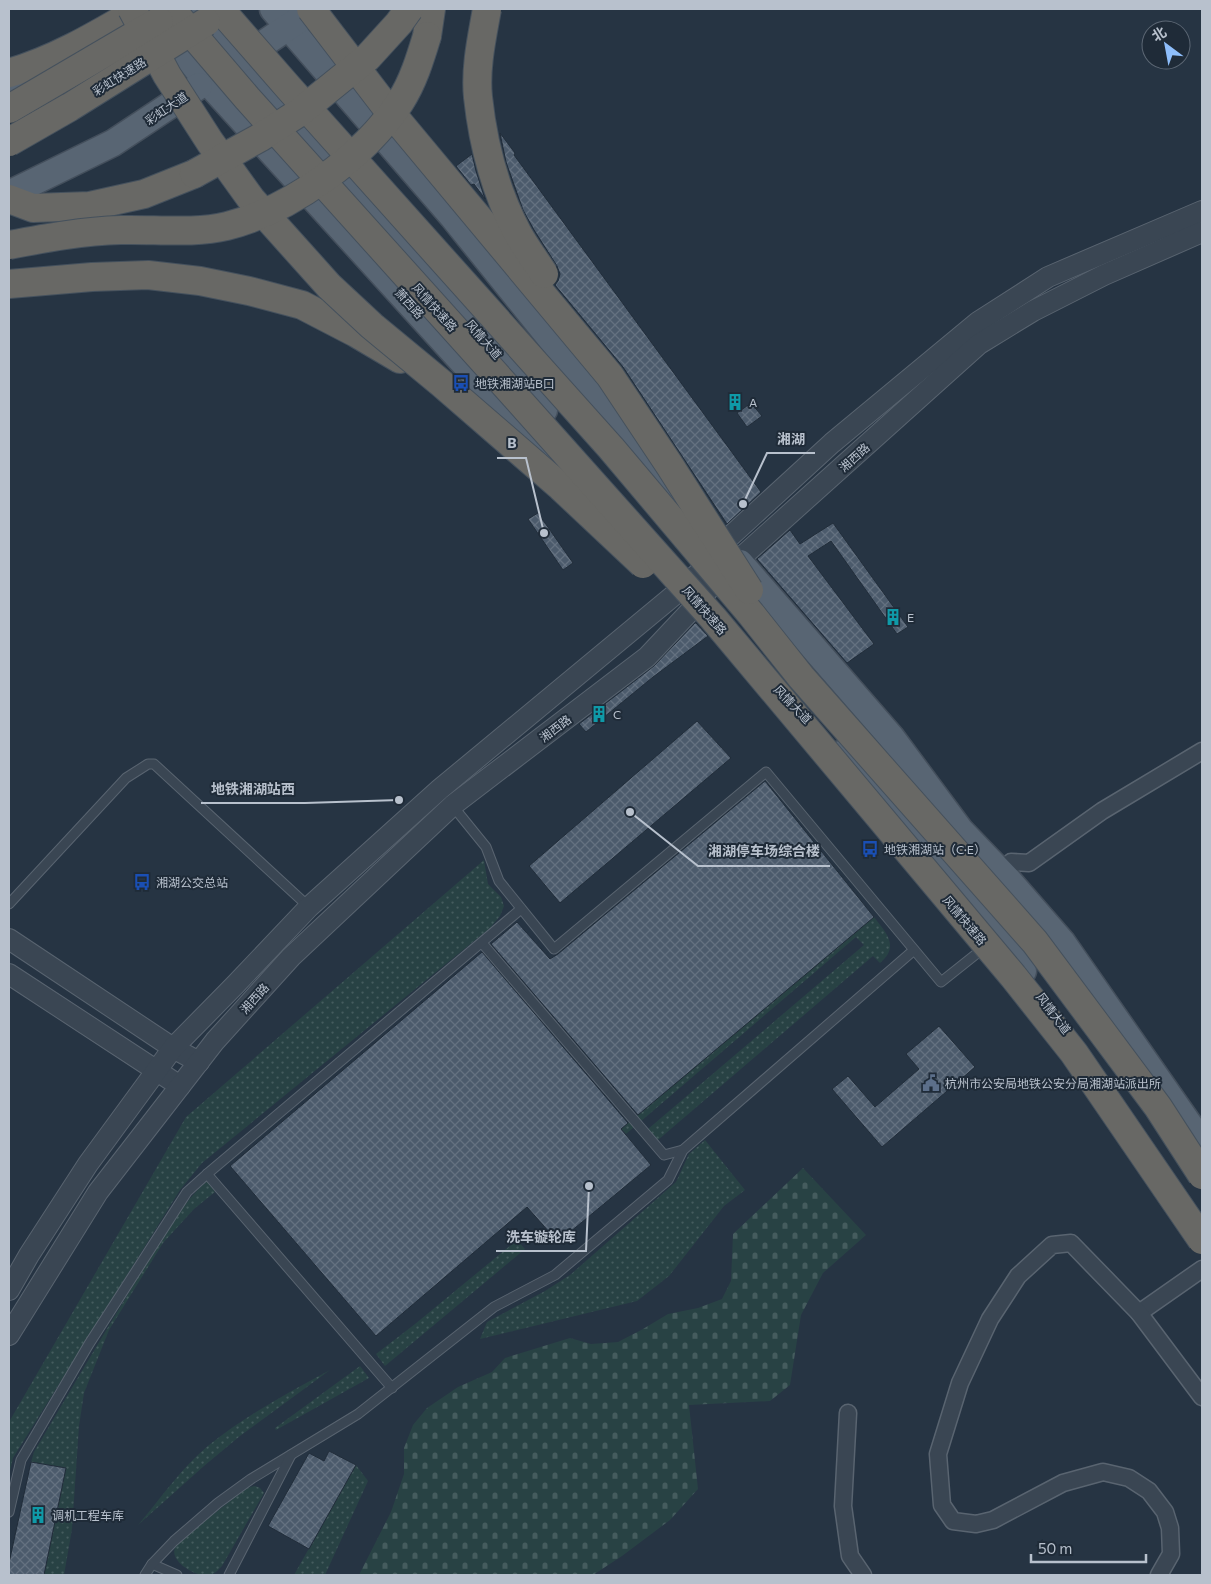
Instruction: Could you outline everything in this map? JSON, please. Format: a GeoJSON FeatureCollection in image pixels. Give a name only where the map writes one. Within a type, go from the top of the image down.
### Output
{"type":"FeatureCollection","features":[{"type":"Feature","properties":{"kind":"highway"},"geometry":{"type":"LineString","coordinates":[[9,73],[28,68],[68,51],[149,9],[167,74],[210,142],[251,199],[329,286],[372,326],[562,487],[631,552],[671,592],[785,720],[877,816]]}},
{"type":"Feature","properties":{"kind":"highway","name":"风情快速路"},"geometry":{"type":"LineString","coordinates":[[149,9],[246,98],[534,416],[713,618],[1074,1053],[1202,1240]]}},
{"type":"Feature","properties":{"kind":"highway"},"geometry":{"type":"LineString","coordinates":[[9,110],[180,9]]}},
{"type":"Feature","properties":{"kind":"highway"},"geometry":{"type":"LineString","coordinates":[[220,9],[307,109],[611,448],[751,614],[801,677],[1035,942],[1158,1107],[1202,1175]]}},
{"type":"Feature","properties":{"kind":"highway","name":"彩虹快速路"},"geometry":{"type":"LineString","coordinates":[[9,142],[70,107],[228,9]]}},
{"type":"Feature","properties":{"kind":"highway"},"geometry":{"type":"LineString","coordinates":[[311,9],[386,107],[610,376]]}},
{"type":"Feature","properties":{"kind":"highway"},"geometry":{"type":"LineString","coordinates":[[9,200],[33,208],[90,206],[144,194],[194,174],[261,137],[300,112],[368,57],[409,9]]}},
{"type":"Feature","properties":{"kind":"highway"},"geometry":{"type":"LineString","coordinates":[[9,245],[87,232],[159,229],[191,230],[226,226],[254,217],[288,201],[321,181],[347,161],[375,133],[400,102],[416,70],[427,36],[431,9]]}},
{"type":"Feature","properties":{"kind":"highway"},"geometry":{"type":"LineString","coordinates":[[486,9],[479,66],[478,96],[489,163],[497,187],[518,232],[739,574],[801,677]]}},
{"type":"Feature","properties":{"kind":"highway"},"geometry":{"type":"LineString","coordinates":[[9,284],[92,276],[148,275],[200,281],[249,291],[302,305],[356,333],[441,383]]}},
{"type":"Feature","properties":{"kind":"main road"},"geometry":{"type":"LineString","coordinates":[[9,93],[149,9]]}},
{"type":"Feature","properties":{"kind":"main road","name":"萧西路"},"geometry":{"type":"LineString","coordinates":[[149,9],[207,81],[599,512],[687,598]]}},
{"type":"Feature","properties":{"kind":"main road"},"geometry":{"type":"LineString","coordinates":[[199,9],[241,59]]}},
{"type":"Feature","properties":{"kind":"main road","name":"彩虹大道"},"geometry":{"type":"LineString","coordinates":[[9,194],[113,144],[241,59],[280,18],[316,9]]}},
{"type":"Feature","properties":{"kind":"main road"},"geometry":{"type":"LineString","coordinates":[[280,18],[453,217],[592,390],[666,486],[731,552],[891,737],[960,830]]}},
{"type":"Feature","properties":{"kind":"main road","name":"风情大道"},"geometry":{"type":"LineString","coordinates":[[241,59],[633,513],[687,598],[774,684],[910,825],[999,937],[1064,1026],[1098,1075],[1132,1132],[1202,1236]]}},
{"type":"Feature","properties":{"kind":"main road"},"geometry":{"type":"LineString","coordinates":[[403,245],[438,335]]}},
{"type":"Feature","properties":{"kind":"main road"},"geometry":{"type":"LineString","coordinates":[[710,574],[782,658],[876,758],[960,830],[1008,880],[1062,942],[1202,1143]]}},
{"type":"Feature","properties":{"kind":"street","name":"湘西路"},"geometry":{"type":"LineString","coordinates":[[9,1290],[29,1255],[88,1164],[173,1048],[309,907],[446,797],[687,598],[832,443],[978,322],[1048,277],[1202,211]]}},
{"type":"Feature","properties":{"kind":"street","name":"湘西路"},"geometry":{"type":"LineString","coordinates":[[731,552],[980,344],[1033,311],[1088,283],[1202,232]]}},
{"type":"Feature","properties":{"kind":"street","name":"湘西路"},"geometry":{"type":"LineString","coordinates":[[9,1335],[98,1192],[215,1041],[290,958],[446,797],[647,657],[687,598]]}},
{"type":"Feature","properties":{"kind":"street"},"geometry":{"type":"LineString","coordinates":[[1011,862],[1029,863],[1102,811],[1202,750]]}},
{"type":"Feature","properties":{"kind":"street"},"geometry":{"type":"LineString","coordinates":[[9,939],[173,1048],[199,1062]]}},
{"type":"Feature","properties":{"kind":"street"},"geometry":{"type":"LineString","coordinates":[[9,974],[180,1086]]}},
{"type":"Feature","properties":{"kind":"street"},"geometry":{"type":"LineString","coordinates":[[1159,1575],[1171,1554],[1170,1528],[1165,1512],[1149,1491],[1129,1478],[1103,1472],[1063,1483],[993,1520],[976,1524],[954,1521],[942,1506],[938,1454],[960,1383],[990,1319],[1018,1276],[1052,1245],[1071,1243],[1139,1313],[1202,1397]]}},
{"type":"Feature","properties":{"kind":"street"},"geometry":{"type":"LineString","coordinates":[[1139,1313],[1202,1269]]}},
{"type":"Feature","properties":{"kind":"street"},"geometry":{"type":"LineString","coordinates":[[848,1413],[843,1506],[850,1556],[863,1575]]}},
{"type":"Feature","properties":{"kind":"lane"},"geometry":{"type":"LineString","coordinates":[[9,904],[126,778],[148,764],[154,764],[309,907]]}},
{"type":"Feature","properties":{"kind":"lane"},"geometry":{"type":"LineString","coordinates":[[446,797],[486,847],[499,881],[554,949],[766,772],[941,982],[999,937]]}},
{"type":"Feature","properties":{"kind":"lane"},"geometry":{"type":"LineString","coordinates":[[9,1512],[21,1460],[89,1344],[187,1192],[521,909]]}},
{"type":"Feature","properties":{"kind":"lane"},"geometry":{"type":"LineString","coordinates":[[482,943],[664,1155],[683,1150]]}},
{"type":"Feature","properties":{"kind":"lane"},"geometry":{"type":"LineString","coordinates":[[145,1575],[152,1564],[174,1541],[218,1503],[251,1479],[358,1414],[494,1308],[555,1275],[668,1180],[683,1150],[914,950]]}},
{"type":"Feature","properties":{"kind":"lane"},"geometry":{"type":"LineString","coordinates":[[207,1174],[392,1388]]}},
{"type":"Feature","properties":{"kind":"lane"},"geometry":{"type":"LineString","coordinates":[[228,1575],[291,1455]]}},
{"type":"Feature","properties":{"kind":"lane"},"geometry":{"type":"LineString","coordinates":[[152,1564],[177,1575]]}},
{"type":"Feature","properties":{"kind":"green space"},"geometry":{"type":"Polygon","coordinates":[[[484,860],[488,884],[501,897],[504,906],[500,916],[490,928],[202,1163],[180,1190],[13,1458],[9,1475],[9,1422],[186,1117],[484,860]]]}},
{"type":"Feature","properties":{"kind":"green space"},"geometry":{"type":"Polygon","coordinates":[[[874,917],[886,934],[890,945],[886,957],[880,963],[873,956],[658,1140],[648,1129],[864,945],[856,937],[626,1134],[621,1129],[874,917]]]}},
{"type":"Feature","properties":{"kind":"green space"},"geometry":{"type":"Polygon","coordinates":[[[705,1140],[745,1190],[724,1206],[669,1276],[637,1301],[480,1339],[487,1322],[545,1291],[570,1275],[676,1182],[689,1154],[705,1140]]]}},
{"type":"Feature","properties":{"kind":"green space"},"geometry":{"type":"Polygon","coordinates":[[[803,1168],[866,1235],[823,1273],[801,1315],[790,1385],[770,1401],[689,1405],[698,1489],[670,1520],[593,1575],[359,1575],[391,1512],[404,1474],[404,1448],[413,1425],[427,1408],[458,1387],[492,1372],[505,1358],[570,1338],[591,1344],[618,1342],[668,1314],[698,1308],[722,1299],[731,1281],[733,1234],[803,1168]]]}},
{"type":"Feature","properties":{"kind":"green space"},"geometry":{"type":"Polygon","coordinates":[[[207,1181],[215,1192],[194,1209],[163,1243],[109,1330],[84,1393],[79,1426],[72,1529],[64,1575],[44,1575],[66,1468],[31,1462],[34,1452],[169,1227],[186,1203],[207,1181]]]}},
{"type":"Feature","properties":{"kind":"green space"},"geometry":{"type":"Polygon","coordinates":[[[517,1240],[525,1249],[385,1366],[376,1354],[517,1240]]]}},
{"type":"Feature","properties":{"kind":"green space"},"geometry":{"type":"Polygon","coordinates":[[[360,1366],[369,1378],[276,1430],[275,1428],[360,1366]]]}},
{"type":"Feature","properties":{"kind":"green space"},"geometry":{"type":"Polygon","coordinates":[[[330,1370],[240,1436],[138,1525],[181,1473],[209,1445],[252,1414],[330,1370]]]}},
{"type":"Feature","properties":{"kind":"green space"},"geometry":{"type":"Polygon","coordinates":[[[356,1465],[368,1481],[325,1575],[294,1575],[356,1465]]]}},
{"type":"Feature","properties":{"kind":"green space"},"geometry":{"type":"Polygon","coordinates":[[[255,1486],[264,1493],[220,1569],[212,1574],[199,1574],[186,1568],[176,1559],[175,1548],[179,1544],[233,1499],[248,1488],[255,1486]]]}},
{"type":"Feature","properties":{"kind":"building"},"geometry":{"type":"Polygon","coordinates":[[[500,133],[515,153],[514,155],[761,492],[727,524],[623,367],[555,285],[560,274],[523,210],[506,162],[500,133]]]}},
{"type":"Feature","properties":{"kind":"building"},"geometry":{"type":"Polygon","coordinates":[[[472,154],[485,199],[474,184],[471,185],[456,166],[472,154]]]}},
{"type":"Feature","properties":{"kind":"building"},"geometry":{"type":"Polygon","coordinates":[[[751,403],[762,416],[747,427],[737,413],[751,403]]]}},
{"type":"Feature","properties":{"kind":"building"},"geometry":{"type":"Polygon","coordinates":[[[538,513],[573,563],[563,570],[528,519],[538,513]]]}},
{"type":"Feature","properties":{"kind":"building"},"geometry":{"type":"Polygon","coordinates":[[[833,523],[908,627],[897,634],[831,541],[808,556],[874,644],[847,663],[757,559],[790,530],[800,544],[833,523]]]}},
{"type":"Feature","properties":{"kind":"building"},"geometry":{"type":"Polygon","coordinates":[[[695,623],[708,636],[653,677],[586,732],[579,724],[654,666],[695,623]]]}},
{"type":"Feature","properties":{"kind":"building"},"geometry":{"type":"Polygon","coordinates":[[[697,721],[731,758],[560,903],[529,866],[697,721]]]}},
{"type":"Feature","properties":{"kind":"building"},"geometry":{"type":"Polygon","coordinates":[[[765,781],[874,917],[638,1115],[491,944],[517,922],[550,959],[765,781]]]}},
{"type":"Feature","properties":{"kind":"building"},"geometry":{"type":"Polygon","coordinates":[[[482,952],[628,1123],[621,1129],[651,1165],[558,1242],[527,1207],[376,1336],[230,1166],[482,952]]]}},
{"type":"Feature","properties":{"kind":"building","name":"杭州市公安局地铁公安分局湘湖站派出所"},"geometry":{"type":"Polygon","coordinates":[[[939,1026],[975,1067],[882,1147],[832,1089],[848,1076],[875,1107],[919,1069],[906,1054],[939,1026]]]}},
{"type":"Feature","properties":{"kind":"building"},"geometry":{"type":"Polygon","coordinates":[[[329,1451],[356,1465],[309,1549],[268,1526],[309,1453],[324,1461],[329,1451]]]}},
{"type":"Feature","properties":{"kind":"building","name":"调机工程车库"},"geometry":{"type":"Polygon","coordinates":[[[31,1462],[66,1468],[44,1575],[9,1575],[9,1563],[31,1462]]]}},
{"type":"Feature","properties":{"kind":"place","name":"地铁湘湖站B口"},"geometry":{"type":"Point","coordinates":[461,383]}},
{"type":"Feature","properties":{"kind":"place","name":"A"},"geometry":{"type":"Point","coordinates":[735,402]}},
{"type":"Feature","properties":{"kind":"place","name":"湘湖"},"geometry":{"type":"Point","coordinates":[743,504]}},
{"type":"Feature","properties":{"kind":"place","name":"B"},"geometry":{"type":"Point","coordinates":[544,533]}},
{"type":"Feature","properties":{"kind":"place","name":"E"},"geometry":{"type":"Point","coordinates":[893,617]}},
{"type":"Feature","properties":{"kind":"place","name":"C"},"geometry":{"type":"Point","coordinates":[599,714]}},
{"type":"Feature","properties":{"kind":"place","name":"地铁湘湖站西"},"geometry":{"type":"Point","coordinates":[399,800]}},
{"type":"Feature","properties":{"kind":"place","name":"湘湖停车场综合楼"},"geometry":{"type":"Point","coordinates":[630,812]}},
{"type":"Feature","properties":{"kind":"place","name":"地铁湘湖站（C·E）"},"geometry":{"type":"Point","coordinates":[870,849]}},
{"type":"Feature","properties":{"kind":"place","name":"湘湖公交总站"},"geometry":{"type":"Point","coordinates":[142,882]}},
{"type":"Feature","properties":{"kind":"place","name":"杭州市公安局地铁公安分局湘湖站派出所"},"geometry":{"type":"Point","coordinates":[931,1083]}},
{"type":"Feature","properties":{"kind":"place","name":"洗车镟轮库"},"geometry":{"type":"Point","coordinates":[589,1186]}},
{"type":"Feature","properties":{"kind":"place","name":"调机工程车库"},"geometry":{"type":"Point","coordinates":[38,1515]}}]}
